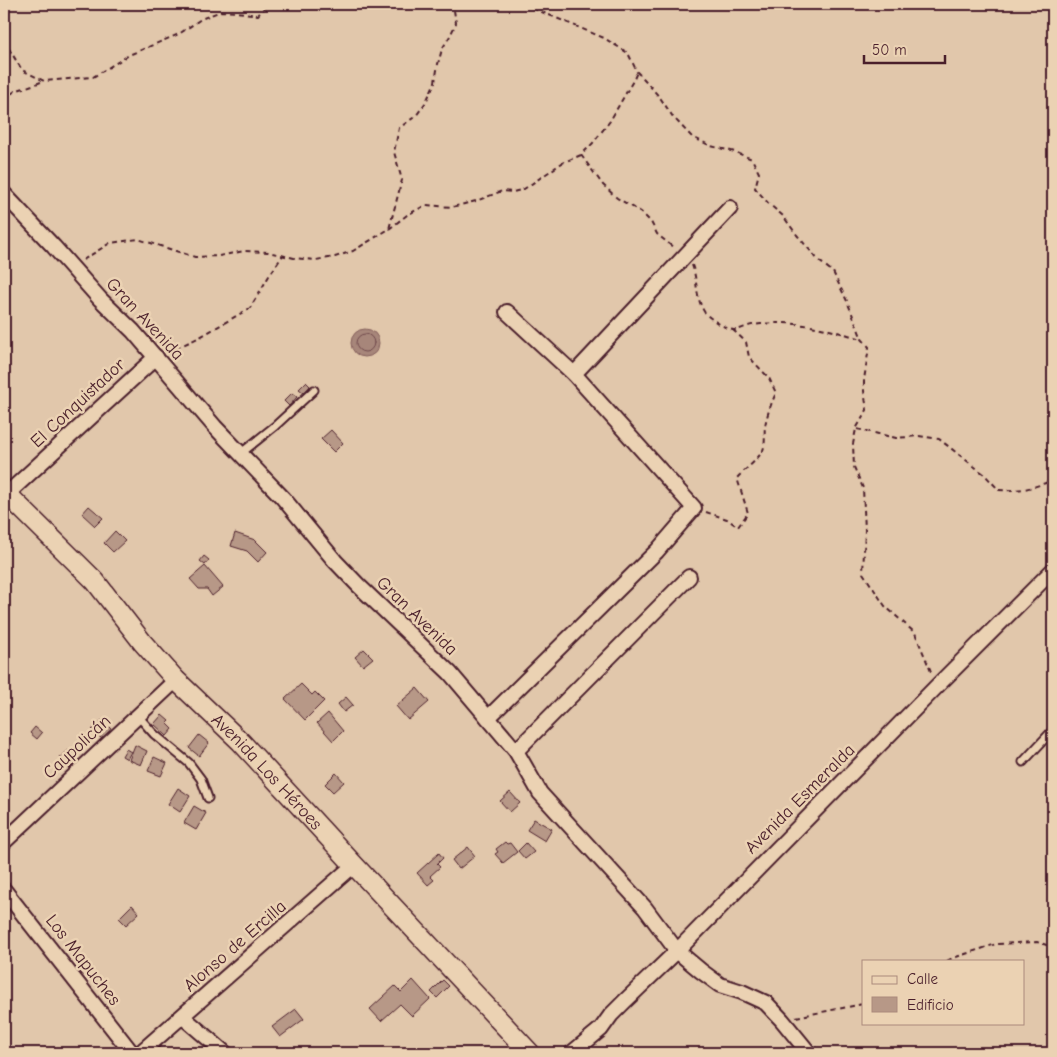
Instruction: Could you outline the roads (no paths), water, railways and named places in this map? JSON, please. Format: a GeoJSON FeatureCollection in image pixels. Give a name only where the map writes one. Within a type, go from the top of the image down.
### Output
{"type":"FeatureCollection","features":[{"type":"Feature","properties":{"kind":"street","name":"Gran Avenida"},"geometry":{"type":"LineString","coordinates":[[4,194],[72,266],[100,299],[133,331],[215,428],[283,498],[347,574],[450,673],[516,751],[540,793],[645,908],[677,951],[720,985],[766,1002],[809,1053]]}},
{"type":"Feature","properties":{"kind":"street"},"geometry":{"type":"LineString","coordinates":[[574,374],[730,208]]}},
{"type":"Feature","properties":{"kind":"street"},"geometry":{"type":"LineString","coordinates":[[488,718],[658,551],[694,508],[574,374],[507,312]]}},
{"type":"Feature","properties":{"kind":"street","name":"El Conquistador"},"geometry":{"type":"LineString","coordinates":[[4,494],[156,357]]}},
{"type":"Feature","properties":{"kind":"street","name":"Avenida Los Héroes"},"geometry":{"type":"LineString","coordinates":[[4,494],[95,581],[143,643],[176,680],[241,742],[530,1053]]}},
{"type":"Feature","properties":{"kind":"street","name":"Avenida Esmeralda"},"geometry":{"type":"LineString","coordinates":[[572,1053],[601,1029],[611,1015],[677,951],[1053,570]]}},
{"type":"Feature","properties":{"kind":"street"},"geometry":{"type":"LineString","coordinates":[[516,751],[689,578]]}},
{"type":"Feature","properties":{"kind":"street","name":"Caupolicán"},"geometry":{"type":"LineString","coordinates":[[4,842],[176,680]]}},
{"type":"Feature","properties":{"kind":"street","name":"Alonso de Ercilla"},"geometry":{"type":"LineString","coordinates":[[140,1053],[354,865]]}},
{"type":"Feature","properties":{"kind":"street","name":"Los Mapuches"},"geometry":{"type":"LineString","coordinates":[[4,890],[132,1053]]}},
{"type":"Feature","properties":{"kind":"street"},"geometry":{"type":"LineString","coordinates":[[183,1017],[225,1053]]}},
{"type":"Feature","properties":{"kind":"lane"},"geometry":{"type":"LineString","coordinates":[[240,454],[314,390]]}},
{"type":"Feature","properties":{"kind":"lane"},"geometry":{"type":"LineString","coordinates":[[138,716],[154,734],[190,763],[201,779],[208,798]]}},
{"type":"Feature","properties":{"kind":"lane"},"geometry":{"type":"LineString","coordinates":[[1023,762],[1053,730]]}},
{"type":"Feature","properties":{"kind":"water"},"geometry":{"type":"Polygon","coordinates":[[[365,329],[375,333],[379,343],[375,353],[365,357],[355,353],[351,343],[355,333],[365,329]]]}}]}
